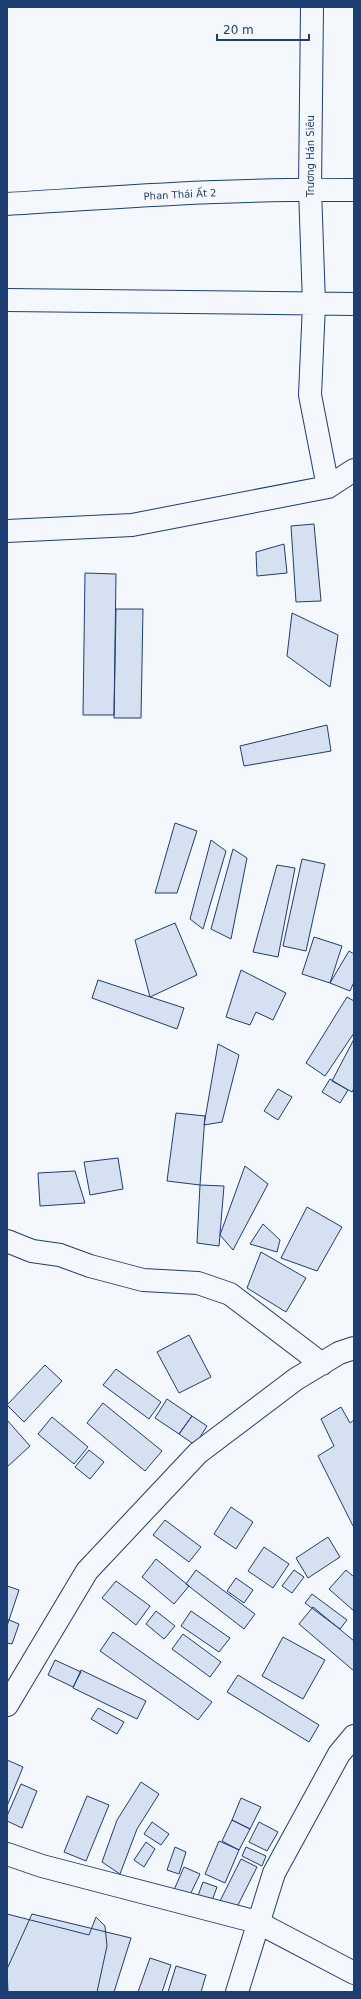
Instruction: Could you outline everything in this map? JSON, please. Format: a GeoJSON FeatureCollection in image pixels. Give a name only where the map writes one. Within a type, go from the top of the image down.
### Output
{"type":"FeatureCollection","features":[{"type":"Feature","properties":{"kind":"street","name":"Trương Hán Siêu"},"geometry":{"type":"LineString","coordinates":[[312,7],[310,189],[314,304],[310,395],[328,487]]}},
{"type":"Feature","properties":{"kind":"street","name":"Phan Thái Ất 2"},"geometry":{"type":"LineString","coordinates":[[7,204],[210,192],[310,189],[354,190]]}},
{"type":"Feature","properties":{"kind":"street"},"geometry":{"type":"LineString","coordinates":[[7,300],[354,304]]}},
{"type":"Feature","properties":{"kind":"street"},"geometry":{"type":"LineString","coordinates":[[7,531],[132,525],[328,487],[354,470]]}},
{"type":"Feature","properties":{"kind":"street"},"geometry":{"type":"LineString","coordinates":[[7,1241],[32,1251],[60,1256],[90,1266],[143,1280],[198,1283],[230,1294],[322,1364]]}},
{"type":"Feature","properties":{"kind":"street"},"geometry":{"type":"LineString","coordinates":[[7,1705],[87,1571],[198,1453],[296,1378],[339,1353],[354,1348]]}},
{"type":"Feature","properties":{"kind":"street"},"geometry":{"type":"LineString","coordinates":[[237,1992],[274,1872],[339,1754],[354,1736]]}},
{"type":"Feature","properties":{"kind":"street"},"geometry":{"type":"LineString","coordinates":[[7,1854],[50,1868],[258,1922],[354,1973]]}},
{"type":"Feature","properties":{"kind":"building"},"geometry":{"type":"Polygon","coordinates":[[[314,524],[321,601],[296,602],[291,526],[314,524]]]}},
{"type":"Feature","properties":{"kind":"building"},"geometry":{"type":"Polygon","coordinates":[[[284,544],[287,573],[257,576],[256,552],[284,544]]]}},
{"type":"Feature","properties":{"kind":"building"},"geometry":{"type":"Polygon","coordinates":[[[85,573],[116,574],[114,715],[83,715],[85,573]]]}},
{"type":"Feature","properties":{"kind":"building"},"geometry":{"type":"Polygon","coordinates":[[[116,609],[143,609],[141,718],[114,718],[116,609]]]}},
{"type":"Feature","properties":{"kind":"building"},"geometry":{"type":"Polygon","coordinates":[[[292,613],[338,635],[330,687],[287,656],[292,613]]]}},
{"type":"Feature","properties":{"kind":"building"},"geometry":{"type":"Polygon","coordinates":[[[327,725],[331,751],[244,766],[240,746],[327,725]]]}},
{"type":"Feature","properties":{"kind":"building"},"geometry":{"type":"Polygon","coordinates":[[[175,823],[197,831],[177,893],[155,893],[175,823]]]}},
{"type":"Feature","properties":{"kind":"building"},"geometry":{"type":"Polygon","coordinates":[[[211,840],[226,851],[203,929],[190,919],[211,840]]]}},
{"type":"Feature","properties":{"kind":"building"},"geometry":{"type":"Polygon","coordinates":[[[233,849],[247,858],[231,939],[211,929],[233,849]]]}},
{"type":"Feature","properties":{"kind":"building"},"geometry":{"type":"Polygon","coordinates":[[[302,859],[325,864],[306,951],[283,946],[302,859]]]}},
{"type":"Feature","properties":{"kind":"building"},"geometry":{"type":"Polygon","coordinates":[[[277,865],[295,868],[278,957],[253,952],[277,865]]]}},
{"type":"Feature","properties":{"kind":"building"},"geometry":{"type":"Polygon","coordinates":[[[175,923],[197,975],[150,997],[135,940],[175,923]]]}},
{"type":"Feature","properties":{"kind":"building"},"geometry":{"type":"Polygon","coordinates":[[[314,937],[342,946],[330,983],[302,974],[314,937]]]}},
{"type":"Feature","properties":{"kind":"building"},"geometry":{"type":"Polygon","coordinates":[[[349,951],[354,954],[354,982],[350,991],[330,983],[349,951]]]}},
{"type":"Feature","properties":{"kind":"building"},"geometry":{"type":"Polygon","coordinates":[[[241,970],[286,993],[273,1020],[256,1012],[250,1025],[226,1017],[241,970]]]}},
{"type":"Feature","properties":{"kind":"building"},"geometry":{"type":"Polygon","coordinates":[[[98,980],[184,1008],[177,1029],[92,998],[98,980]]]}},
{"type":"Feature","properties":{"kind":"building"},"geometry":{"type":"Polygon","coordinates":[[[347,997],[354,1001],[354,1033],[325,1076],[306,1063],[347,997]]]}},
{"type":"Feature","properties":{"kind":"building"},"geometry":{"type":"Polygon","coordinates":[[[354,1039],[354,1088],[352,1092],[332,1081],[354,1039]]]}},
{"type":"Feature","properties":{"kind":"building"},"geometry":{"type":"Polygon","coordinates":[[[218,1044],[239,1055],[222,1122],[204,1125],[218,1044]]]}},
{"type":"Feature","properties":{"kind":"building"},"geometry":{"type":"Polygon","coordinates":[[[330,1079],[348,1090],[340,1103],[322,1092],[330,1079]]]}},
{"type":"Feature","properties":{"kind":"building"},"geometry":{"type":"Polygon","coordinates":[[[278,1089],[292,1097],[278,1120],[264,1111],[278,1089]]]}},
{"type":"Feature","properties":{"kind":"building"},"geometry":{"type":"Polygon","coordinates":[[[176,1113],[205,1116],[200,1185],[167,1181],[176,1113]]]}},
{"type":"Feature","properties":{"kind":"building"},"geometry":{"type":"Polygon","coordinates":[[[118,1158],[123,1189],[90,1195],[84,1162],[118,1158]]]}},
{"type":"Feature","properties":{"kind":"building"},"geometry":{"type":"Polygon","coordinates":[[[245,1166],[268,1184],[233,1250],[220,1235],[245,1166]]]}},
{"type":"Feature","properties":{"kind":"building"},"geometry":{"type":"Polygon","coordinates":[[[75,1171],[85,1203],[40,1206],[38,1173],[75,1171]]]}},
{"type":"Feature","properties":{"kind":"building"},"geometry":{"type":"Polygon","coordinates":[[[200,1185],[224,1186],[219,1246],[197,1243],[200,1185]]]}},
{"type":"Feature","properties":{"kind":"building"},"geometry":{"type":"Polygon","coordinates":[[[307,1207],[342,1227],[317,1271],[281,1258],[307,1207]]]}},
{"type":"Feature","properties":{"kind":"building"},"geometry":{"type":"Polygon","coordinates":[[[263,1224],[280,1240],[277,1252],[250,1244],[263,1224]]]}},
{"type":"Feature","properties":{"kind":"building"},"geometry":{"type":"Polygon","coordinates":[[[261,1252],[306,1278],[286,1312],[247,1288],[261,1252]]]}},
{"type":"Feature","properties":{"kind":"building"},"geometry":{"type":"Polygon","coordinates":[[[189,1335],[211,1377],[179,1393],[157,1352],[189,1335]]]}},
{"type":"Feature","properties":{"kind":"building"},"geometry":{"type":"Polygon","coordinates":[[[45,1365],[62,1381],[24,1422],[7,1405],[45,1365]]]}},
{"type":"Feature","properties":{"kind":"building"},"geometry":{"type":"Polygon","coordinates":[[[116,1369],[161,1402],[149,1419],[103,1385],[116,1369]]]}},
{"type":"Feature","properties":{"kind":"building"},"geometry":{"type":"Polygon","coordinates":[[[167,1399],[192,1416],[179,1434],[155,1418],[167,1399]]]}},
{"type":"Feature","properties":{"kind":"building"},"geometry":{"type":"Polygon","coordinates":[[[103,1403],[162,1451],[145,1471],[87,1423],[103,1403]]]}},
{"type":"Feature","properties":{"kind":"building"},"geometry":{"type":"Polygon","coordinates":[[[341,1407],[350,1423],[354,1420],[353,1526],[318,1456],[334,1446],[321,1419],[341,1407]]]}},
{"type":"Feature","properties":{"kind":"building"},"geometry":{"type":"Polygon","coordinates":[[[192,1416],[207,1426],[195,1445],[179,1434],[192,1416]]]}},
{"type":"Feature","properties":{"kind":"building"},"geometry":{"type":"Polygon","coordinates":[[[52,1417],[88,1447],[74,1464],[38,1434],[52,1417]]]}},
{"type":"Feature","properties":{"kind":"building"},"geometry":{"type":"Polygon","coordinates":[[[7,1420],[30,1446],[7,1467],[7,1420]]]}},
{"type":"Feature","properties":{"kind":"building"},"geometry":{"type":"Polygon","coordinates":[[[89,1450],[104,1462],[90,1479],[75,1467],[89,1450]]]}},
{"type":"Feature","properties":{"kind":"building"},"geometry":{"type":"Polygon","coordinates":[[[231,1507],[253,1522],[236,1549],[214,1534],[231,1507]]]}},
{"type":"Feature","properties":{"kind":"building"},"geometry":{"type":"Polygon","coordinates":[[[165,1520],[201,1547],[189,1562],[153,1535],[165,1520]]]}},
{"type":"Feature","properties":{"kind":"building"},"geometry":{"type":"Polygon","coordinates":[[[328,1537],[340,1557],[308,1578],[296,1558],[328,1537]]]}},
{"type":"Feature","properties":{"kind":"building"},"geometry":{"type":"Polygon","coordinates":[[[264,1547],[289,1564],[273,1588],[248,1571],[264,1547]]]}},
{"type":"Feature","properties":{"kind":"building"},"geometry":{"type":"Polygon","coordinates":[[[156,1559],[189,1586],[174,1604],[142,1577],[156,1559]]]}},
{"type":"Feature","properties":{"kind":"building"},"geometry":{"type":"Polygon","coordinates":[[[196,1570],[255,1614],[244,1629],[186,1584],[196,1570]]]}},
{"type":"Feature","properties":{"kind":"building"},"geometry":{"type":"Polygon","coordinates":[[[294,1570],[304,1577],[292,1593],[282,1586],[294,1570]]]}},
{"type":"Feature","properties":{"kind":"building"},"geometry":{"type":"Polygon","coordinates":[[[346,1570],[354,1577],[354,1611],[329,1589],[346,1570]]]}},
{"type":"Feature","properties":{"kind":"building"},"geometry":{"type":"Polygon","coordinates":[[[236,1578],[253,1590],[244,1603],[227,1591],[236,1578]]]}},
{"type":"Feature","properties":{"kind":"building"},"geometry":{"type":"Polygon","coordinates":[[[116,1581],[150,1606],[136,1625],[102,1598],[116,1581]]]}},
{"type":"Feature","properties":{"kind":"building"},"geometry":{"type":"Polygon","coordinates":[[[7,1586],[19,1590],[9,1620],[7,1619],[7,1586]]]}},
{"type":"Feature","properties":{"kind":"building"},"geometry":{"type":"Polygon","coordinates":[[[312,1594],[347,1620],[340,1629],[305,1603],[312,1594]]]}},
{"type":"Feature","properties":{"kind":"building"},"geometry":{"type":"Polygon","coordinates":[[[313,1607],[354,1641],[354,1671],[299,1624],[313,1607]]]}},
{"type":"Feature","properties":{"kind":"building"},"geometry":{"type":"Polygon","coordinates":[[[156,1611],[175,1626],[164,1639],[146,1624],[156,1611]]]}},
{"type":"Feature","properties":{"kind":"building"},"geometry":{"type":"Polygon","coordinates":[[[191,1611],[230,1638],[219,1652],[181,1626],[191,1611]]]}},
{"type":"Feature","properties":{"kind":"building"},"geometry":{"type":"Polygon","coordinates":[[[9,1620],[19,1624],[12,1644],[7,1643],[7,1626],[9,1620]]]}},
{"type":"Feature","properties":{"kind":"building"},"geometry":{"type":"Polygon","coordinates":[[[113,1632],[212,1702],[198,1720],[100,1651],[113,1632]]]}},
{"type":"Feature","properties":{"kind":"building"},"geometry":{"type":"Polygon","coordinates":[[[183,1634],[221,1662],[210,1677],[172,1649],[183,1634]]]}},
{"type":"Feature","properties":{"kind":"building"},"geometry":{"type":"Polygon","coordinates":[[[283,1637],[325,1660],[303,1699],[262,1676],[283,1637]]]}},
{"type":"Feature","properties":{"kind":"building"},"geometry":{"type":"Polygon","coordinates":[[[55,1660],[81,1672],[73,1687],[48,1675],[55,1660]]]}},
{"type":"Feature","properties":{"kind":"building"},"geometry":{"type":"Polygon","coordinates":[[[81,1670],[146,1701],[137,1719],[73,1688],[81,1670]]]}},
{"type":"Feature","properties":{"kind":"building"},"geometry":{"type":"Polygon","coordinates":[[[238,1675],[319,1725],[309,1742],[227,1692],[238,1675]]]}},
{"type":"Feature","properties":{"kind":"building"},"geometry":{"type":"Polygon","coordinates":[[[98,1708],[124,1722],[117,1734],[91,1719],[98,1708]]]}},
{"type":"Feature","properties":{"kind":"building"},"geometry":{"type":"Polygon","coordinates":[[[7,1760],[23,1767],[7,1806],[7,1760]]]}},
{"type":"Feature","properties":{"kind":"building"},"geometry":{"type":"Polygon","coordinates":[[[141,1782],[159,1794],[137,1829],[120,1874],[102,1862],[117,1820],[141,1782]]]}},
{"type":"Feature","properties":{"kind":"building"},"geometry":{"type":"Polygon","coordinates":[[[21,1784],[37,1791],[22,1828],[7,1821],[7,1816],[21,1784]]]}},
{"type":"Feature","properties":{"kind":"building"},"geometry":{"type":"Polygon","coordinates":[[[87,1796],[109,1805],[86,1861],[64,1852],[87,1796]]]}},
{"type":"Feature","properties":{"kind":"building"},"geometry":{"type":"Polygon","coordinates":[[[241,1798],[261,1807],[250,1829],[232,1820],[241,1798]]]}},
{"type":"Feature","properties":{"kind":"building"},"geometry":{"type":"Polygon","coordinates":[[[232,1820],[250,1829],[239,1850],[222,1841],[232,1820]]]}},
{"type":"Feature","properties":{"kind":"building"},"geometry":{"type":"Polygon","coordinates":[[[152,1822],[169,1834],[161,1845],[144,1834],[152,1822]]]}},
{"type":"Feature","properties":{"kind":"building"},"geometry":{"type":"Polygon","coordinates":[[[259,1822],[278,1832],[267,1851],[249,1842],[259,1822]]]}},
{"type":"Feature","properties":{"kind":"building"},"geometry":{"type":"Polygon","coordinates":[[[219,1841],[239,1850],[225,1883],[205,1874],[219,1841]]]}},
{"type":"Feature","properties":{"kind":"building"},"geometry":{"type":"Polygon","coordinates":[[[146,1842],[155,1849],[144,1867],[134,1860],[146,1842]]]}},
{"type":"Feature","properties":{"kind":"building"},"geometry":{"type":"Polygon","coordinates":[[[175,1847],[186,1852],[179,1874],[167,1870],[175,1847]]]}},
{"type":"Feature","properties":{"kind":"building"},"geometry":{"type":"Polygon","coordinates":[[[246,1847],[266,1856],[262,1866],[242,1856],[246,1847]]]}},
{"type":"Feature","properties":{"kind":"building"},"geometry":{"type":"Polygon","coordinates":[[[241,1859],[257,1867],[236,1909],[220,1901],[241,1859]]]}},
{"type":"Feature","properties":{"kind":"building"},"geometry":{"type":"Polygon","coordinates":[[[184,1867],[200,1874],[189,1897],[174,1890],[184,1867]]]}},
{"type":"Feature","properties":{"kind":"building"},"geometry":{"type":"Polygon","coordinates":[[[203,1882],[217,1887],[210,1906],[196,1901],[203,1882]]]}},
{"type":"Feature","properties":{"kind":"building"},"geometry":{"type":"Polygon","coordinates":[[[7,1914],[89,1935],[96,1917],[105,1926],[107,1946],[97,1992],[7,1992],[7,1914]]]}},
{"type":"Feature","properties":{"kind":"building"},"geometry":{"type":"Polygon","coordinates":[[[32,1914],[131,1938],[114,1992],[8,1992],[7,1969],[32,1914]]]}},
{"type":"Feature","properties":{"kind":"building"},"geometry":{"type":"Polygon","coordinates":[[[150,1958],[171,1965],[162,1992],[138,1992],[150,1958]]]}},
{"type":"Feature","properties":{"kind":"building"},"geometry":{"type":"Polygon","coordinates":[[[176,1966],[206,1975],[201,1992],[168,1992],[176,1966]]]}}]}
